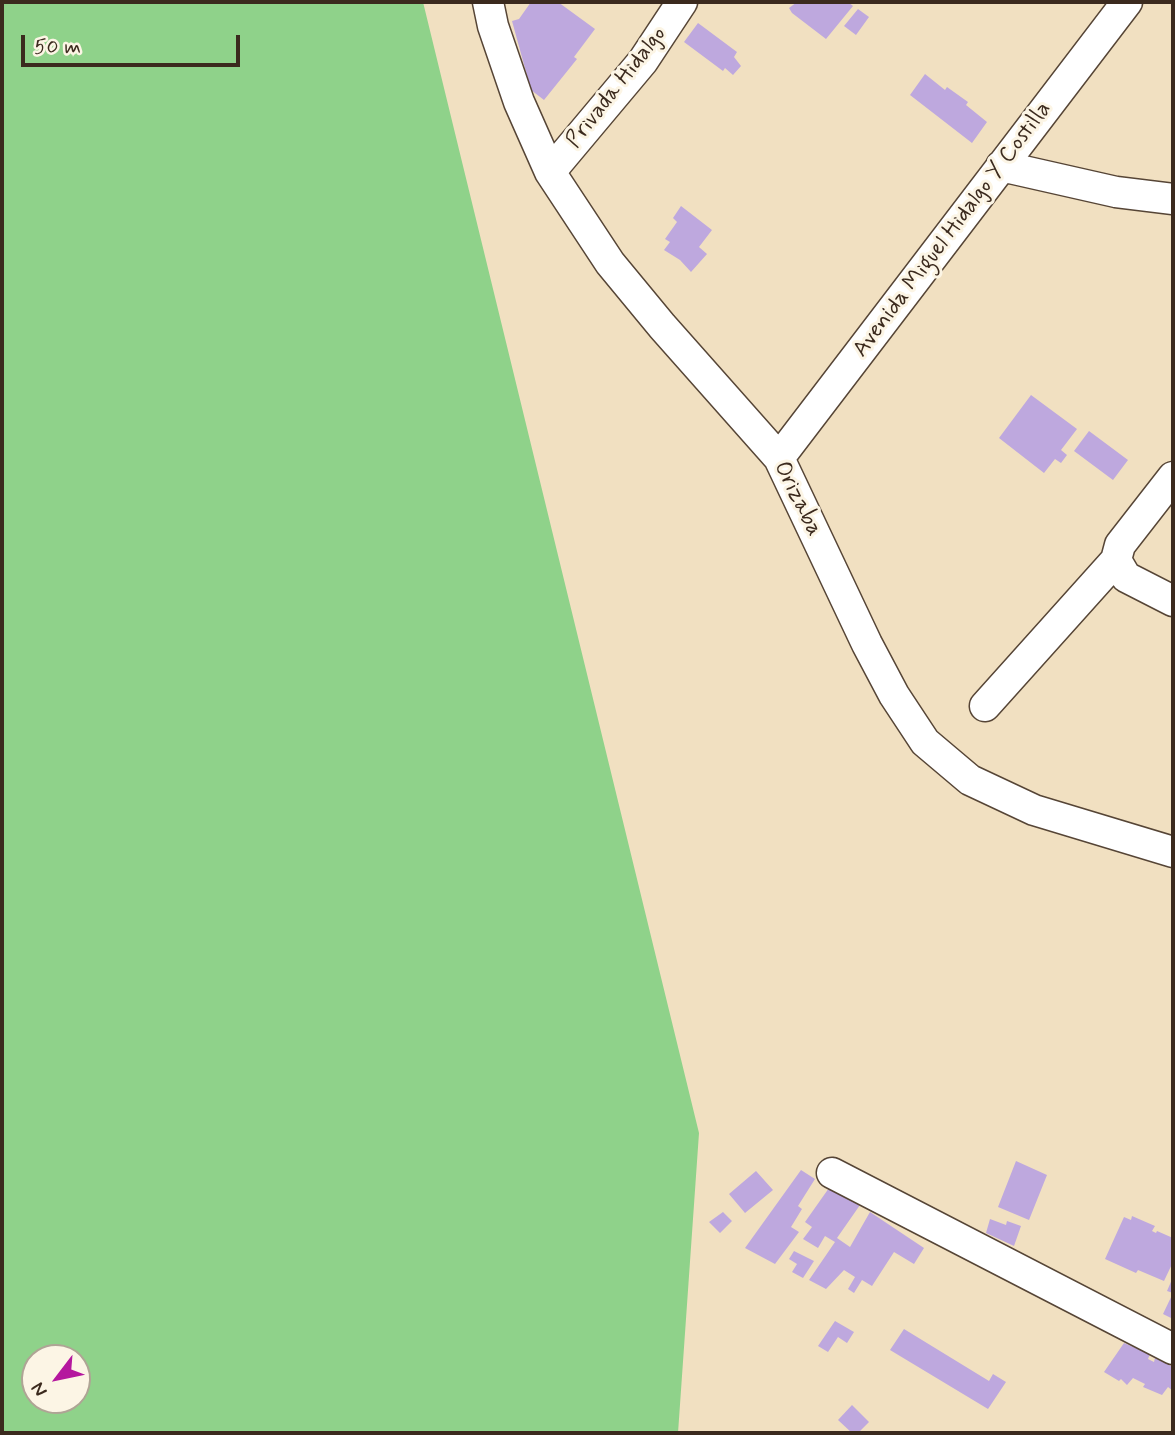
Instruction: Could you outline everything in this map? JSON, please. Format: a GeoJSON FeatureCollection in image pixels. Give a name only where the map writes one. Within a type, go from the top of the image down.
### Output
{"type":"FeatureCollection","features":[{"type":"Feature","properties":{"kind":"street","name":"Orizaba"},"geometry":{"type":"LineString","coordinates":[[488,2],[493,26],[519,102],[550,172],[610,263],[779,458],[867,644],[894,695],[925,742],[970,780],[1034,810],[1173,852]]}},
{"type":"Feature","properties":{"kind":"street","name":"Privada Hidalgo"},"geometry":{"type":"LineString","coordinates":[[550,172],[643,61],[682,2]]}},
{"type":"Feature","properties":{"kind":"street","name":"Avenida Miguel Hidalgo Y Costilla"},"geometry":{"type":"LineString","coordinates":[[779,458],[1127,2]]}},
{"type":"Feature","properties":{"kind":"street"},"geometry":{"type":"LineString","coordinates":[[1001,166],[1116,192],[1173,199]]}},
{"type":"Feature","properties":{"kind":"street"},"geometry":{"type":"LineString","coordinates":[[985,706],[1116,561],[1120,545],[1173,477]]}},
{"type":"Feature","properties":{"kind":"street"},"geometry":{"type":"LineString","coordinates":[[1116,561],[1126,577],[1173,601]]}},
{"type":"Feature","properties":{"kind":"street"},"geometry":{"type":"LineString","coordinates":[[832,1173],[1173,1349]]}},
{"type":"Feature","properties":{"kind":"green space"},"geometry":{"type":"Polygon","coordinates":[[[2,2],[423,2],[699,1133],[678,1433],[2,1433],[2,2]]]}},
{"type":"Feature","properties":{"kind":"building"},"geometry":{"type":"Polygon","coordinates":[[[531,2],[558,2],[595,29],[574,57],[577,59],[544,100],[531,90],[512,21],[519,19],[531,2]]]}},
{"type":"Feature","properties":{"kind":"building"},"geometry":{"type":"Polygon","coordinates":[[[797,2],[848,2],[853,6],[826,39],[792,13],[789,8],[797,2]]]}},
{"type":"Feature","properties":{"kind":"building"},"geometry":{"type":"Polygon","coordinates":[[[858,9],[869,17],[856,35],[844,26],[858,9]]]}},
{"type":"Feature","properties":{"kind":"building"},"geometry":{"type":"Polygon","coordinates":[[[698,23],[737,52],[734,57],[741,66],[733,75],[725,68],[723,71],[684,42],[698,23]]]}},
{"type":"Feature","properties":{"kind":"building"},"geometry":{"type":"Polygon","coordinates":[[[925,74],[945,90],[947,87],[968,102],[966,105],[987,122],[972,143],[910,95],[925,74]]]}},
{"type":"Feature","properties":{"kind":"building"},"geometry":{"type":"Polygon","coordinates":[[[681,206],[712,230],[699,247],[707,254],[691,272],[680,260],[664,250],[670,242],[665,239],[677,222],[673,218],[681,206]]]}},
{"type":"Feature","properties":{"kind":"building"},"geometry":{"type":"Polygon","coordinates":[[[1031,395],[1077,429],[1061,450],[1067,455],[1061,463],[1055,459],[1044,473],[999,438],[1031,395]]]}},
{"type":"Feature","properties":{"kind":"building"},"geometry":{"type":"Polygon","coordinates":[[[1089,431],[1128,460],[1113,480],[1074,451],[1089,431]]]}},
{"type":"Feature","properties":{"kind":"building"},"geometry":{"type":"Polygon","coordinates":[[[1016,1161],[1047,1175],[1029,1220],[998,1207],[1016,1161]]]}},
{"type":"Feature","properties":{"kind":"building"},"geometry":{"type":"Polygon","coordinates":[[[801,1170],[815,1179],[798,1206],[802,1209],[791,1227],[799,1232],[775,1264],[745,1248],[801,1170]]]}},
{"type":"Feature","properties":{"kind":"building"},"geometry":{"type":"Polygon","coordinates":[[[756,1171],[773,1190],[745,1213],[729,1194],[756,1171]]]}},
{"type":"Feature","properties":{"kind":"building"},"geometry":{"type":"Polygon","coordinates":[[[829,1188],[860,1205],[837,1238],[850,1247],[870,1212],[924,1248],[914,1264],[894,1252],[872,1286],[862,1280],[854,1293],[848,1289],[855,1277],[844,1270],[826,1289],[809,1280],[835,1242],[825,1236],[818,1248],[803,1239],[812,1227],[805,1222],[829,1188]]]}},
{"type":"Feature","properties":{"kind":"building"},"geometry":{"type":"Polygon","coordinates":[[[723,1212],[732,1221],[720,1233],[709,1222],[723,1212]]]}},
{"type":"Feature","properties":{"kind":"building"},"geometry":{"type":"Polygon","coordinates":[[[1132,1216],[1155,1226],[1152,1231],[1173,1238],[1173,1262],[1164,1281],[1138,1270],[1136,1273],[1105,1259],[1124,1217],[1131,1220],[1132,1216]]]}},
{"type":"Feature","properties":{"kind":"building"},"geometry":{"type":"Polygon","coordinates":[[[990,1219],[1006,1225],[1007,1221],[1021,1226],[1014,1246],[986,1233],[990,1219]]]}},
{"type":"Feature","properties":{"kind":"building"},"geometry":{"type":"Polygon","coordinates":[[[794,1251],[814,1261],[803,1278],[792,1272],[797,1264],[789,1259],[794,1251]]]}},
{"type":"Feature","properties":{"kind":"building"},"geometry":{"type":"Polygon","coordinates":[[[1173,1277],[1173,1293],[1167,1291],[1173,1277]]]}},
{"type":"Feature","properties":{"kind":"building"},"geometry":{"type":"Polygon","coordinates":[[[1173,1293],[1173,1319],[1163,1314],[1173,1293]]]}},
{"type":"Feature","properties":{"kind":"building"},"geometry":{"type":"Polygon","coordinates":[[[835,1321],[854,1332],[847,1343],[838,1337],[828,1352],[818,1346],[835,1321]]]}},
{"type":"Feature","properties":{"kind":"building"},"geometry":{"type":"Polygon","coordinates":[[[904,1329],[989,1381],[993,1374],[1006,1382],[988,1409],[890,1350],[904,1329]]]}},
{"type":"Feature","properties":{"kind":"building"},"geometry":{"type":"Polygon","coordinates":[[[1124,1343],[1150,1354],[1148,1359],[1154,1362],[1155,1358],[1173,1367],[1173,1391],[1168,1387],[1162,1395],[1143,1387],[1145,1384],[1133,1378],[1127,1385],[1121,1379],[1119,1381],[1104,1372],[1124,1343]]]}},
{"type":"Feature","properties":{"kind":"building"},"geometry":{"type":"Polygon","coordinates":[[[852,1405],[869,1422],[858,1433],[852,1433],[838,1420],[852,1405]]]}}]}
